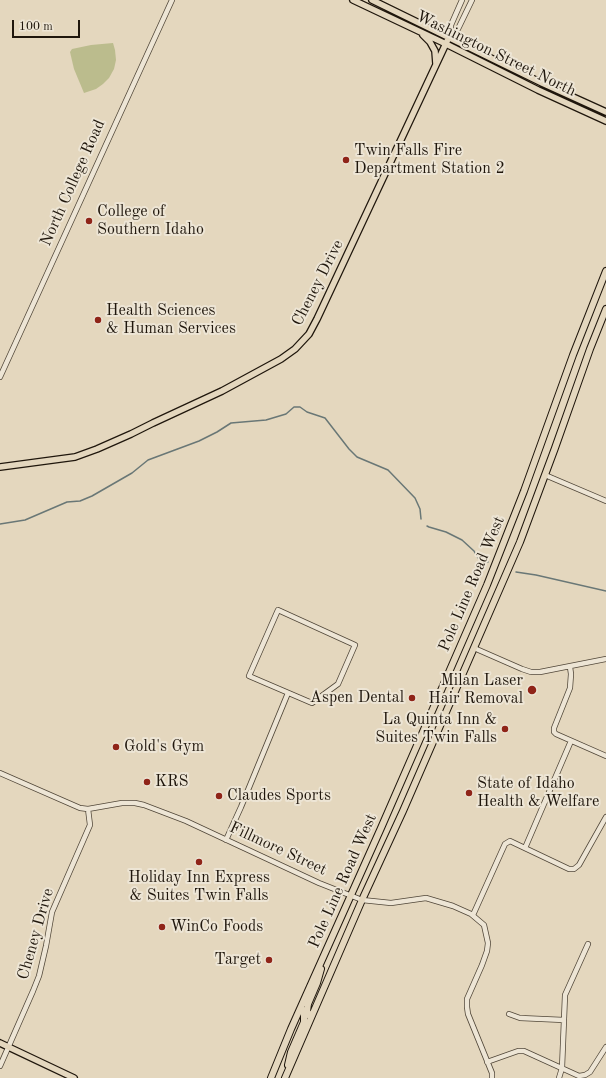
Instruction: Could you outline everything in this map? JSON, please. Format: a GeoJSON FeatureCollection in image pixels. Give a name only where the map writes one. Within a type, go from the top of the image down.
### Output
{"type":"FeatureCollection","features":[{"type":"Feature","properties":{"kind":"highway","name":"Pole Line Road West"},"geometry":{"type":"LineString","coordinates":[[271,1078],[487,584],[524,491],[573,355],[606,271]]}},
{"type":"Feature","properties":{"kind":"highway","name":"Pole Line Road West"},"geometry":{"type":"LineString","coordinates":[[285,1078],[520,542],[587,356],[606,308]]}},
{"type":"Feature","properties":{"kind":"highway"},"geometry":{"type":"LineString","coordinates":[[311,1018],[307,1011],[308,1004],[317,983],[327,949]]}},
{"type":"Feature","properties":{"kind":"highway"},"geometry":{"type":"LineString","coordinates":[[285,1078],[291,1052],[304,1022],[304,1014],[301,1007]]}},
{"type":"Feature","properties":{"kind":"main road","name":"Washington Street North"},"geometry":{"type":"LineString","coordinates":[[353,0],[538,90],[606,121]]}},
{"type":"Feature","properties":{"kind":"main road","name":"Washington Street North"},"geometry":{"type":"LineString","coordinates":[[372,0],[450,35],[542,83],[606,112]]}},
{"type":"Feature","properties":{"kind":"main road"},"geometry":{"type":"LineString","coordinates":[[420,32],[433,46],[435,51],[436,66]]}},
{"type":"Feature","properties":{"kind":"main road","name":"Cheney Drive"},"geometry":{"type":"LineString","coordinates":[[0,467],[75,457],[97,449],[222,391],[281,359],[295,349],[309,334],[317,319],[450,35]]}},
{"type":"Feature","properties":{"kind":"main road"},"geometry":{"type":"LineString","coordinates":[[0,1043],[74,1078]]}},
{"type":"Feature","properties":{"kind":"street","name":"North College Road"},"geometry":{"type":"LineString","coordinates":[[0,377],[172,0]]}},
{"type":"Feature","properties":{"kind":"street"},"geometry":{"type":"LineString","coordinates":[[450,35],[451,25],[462,0]]}},
{"type":"Feature","properties":{"kind":"street"},"geometry":{"type":"LineString","coordinates":[[450,35],[458,29],[472,0]]}},
{"type":"Feature","properties":{"kind":"street"},"geometry":{"type":"LineString","coordinates":[[545,475],[606,501]]}},
{"type":"Feature","properties":{"kind":"street"},"geometry":{"type":"LineString","coordinates":[[278,610],[355,645],[338,684],[333,688],[312,703],[288,693],[249,676],[278,610]]}},
{"type":"Feature","properties":{"kind":"street"},"geometry":{"type":"LineString","coordinates":[[474,648],[522,670],[531,672],[570,667],[606,659]]}},
{"type":"Feature","properties":{"kind":"street"},"geometry":{"type":"LineString","coordinates":[[570,667],[570,688],[554,732],[606,756]]}},
{"type":"Feature","properties":{"kind":"street"},"geometry":{"type":"LineString","coordinates":[[226,840],[288,693]]}},
{"type":"Feature","properties":{"kind":"street"},"geometry":{"type":"LineString","coordinates":[[525,848],[571,740]]}},
{"type":"Feature","properties":{"kind":"street","name":"Fillmore Street"},"geometry":{"type":"LineString","coordinates":[[0,773],[80,808],[88,809],[122,802],[144,805],[177,817],[319,883],[362,900],[391,903],[426,898],[453,906],[473,915],[484,925],[488,943],[488,951],[467,1000],[467,1007],[468,1014],[492,1078]]}},
{"type":"Feature","properties":{"kind":"street","name":"Cheney Drive"},"geometry":{"type":"LineString","coordinates":[[0,1066],[39,976],[52,912],[90,825],[88,809]]}},
{"type":"Feature","properties":{"kind":"street"},"geometry":{"type":"LineString","coordinates":[[473,915],[505,844],[510,841],[569,869],[574,869],[579,865],[606,817]]}},
{"type":"Feature","properties":{"kind":"street"},"geometry":{"type":"LineString","coordinates":[[559,1078],[562,1068],[565,995],[588,944]]}},
{"type":"Feature","properties":{"kind":"street"},"geometry":{"type":"LineString","coordinates":[[509,1014],[520,1018],[564,1020]]}},
{"type":"Feature","properties":{"kind":"street"},"geometry":{"type":"LineString","coordinates":[[487,1062],[518,1050],[524,1051],[580,1076],[585,1076],[590,1072],[606,1046]]}},
{"type":"Feature","properties":{"kind":"green space"},"geometry":{"type":"Polygon","coordinates":[[[113,43],[116,60],[114,69],[109,78],[96,89],[84,93],[74,69],[70,52],[72,49],[91,45],[113,43]]]}},
{"type":"Feature","properties":{"kind":"waterway"},"geometry":{"type":"LineString","coordinates":[[0,524],[25,520],[67,502],[80,501],[92,496],[132,473],[148,460],[199,441],[231,423],[266,420],[286,414],[294,407],[300,407],[307,412],[325,418],[357,457],[388,470],[415,498],[420,509],[421,519]]}},
{"type":"Feature","properties":{"kind":"waterway"},"geometry":{"type":"LineString","coordinates":[[427,526],[446,532],[462,540],[474,551],[478,558],[488,562]]}},
{"type":"Feature","properties":{"kind":"waterway"},"geometry":{"type":"LineString","coordinates":[[516,572],[606,591]]}},
{"type":"Feature","properties":{"kind":"place","name":"Twin Falls Fire Department Station 2"},"geometry":{"type":"Point","coordinates":[346,160]}},
{"type":"Feature","properties":{"kind":"place","name":"College of Southern Idaho"},"geometry":{"type":"Point","coordinates":[89,221]}},
{"type":"Feature","properties":{"kind":"place","name":"Health Sciences & Human Services"},"geometry":{"type":"Point","coordinates":[98,320]}},
{"type":"Feature","properties":{"kind":"place","name":"Milan Laser Hair Removal"},"geometry":{"type":"Point","coordinates":[532,690]}},
{"type":"Feature","properties":{"kind":"place","name":"Aspen Dental"},"geometry":{"type":"Point","coordinates":[412,698]}},
{"type":"Feature","properties":{"kind":"place","name":"La Quinta Inn & Suites Twin Falls"},"geometry":{"type":"Point","coordinates":[505,729]}},
{"type":"Feature","properties":{"kind":"place","name":"Gold's Gym"},"geometry":{"type":"Point","coordinates":[116,747]}},
{"type":"Feature","properties":{"kind":"place","name":"KRS"},"geometry":{"type":"Point","coordinates":[147,782]}},
{"type":"Feature","properties":{"kind":"place","name":"State of Idaho Health & Welfare"},"geometry":{"type":"Point","coordinates":[469,793]}},
{"type":"Feature","properties":{"kind":"place","name":"Claudes Sports"},"geometry":{"type":"Point","coordinates":[219,796]}},
{"type":"Feature","properties":{"kind":"place","name":"Holiday Inn Express & Suites Twin Falls"},"geometry":{"type":"Point","coordinates":[199,862]}},
{"type":"Feature","properties":{"kind":"place","name":"WinCo Foods"},"geometry":{"type":"Point","coordinates":[162,927]}},
{"type":"Feature","properties":{"kind":"place","name":"Target"},"geometry":{"type":"Point","coordinates":[269,960]}}]}
